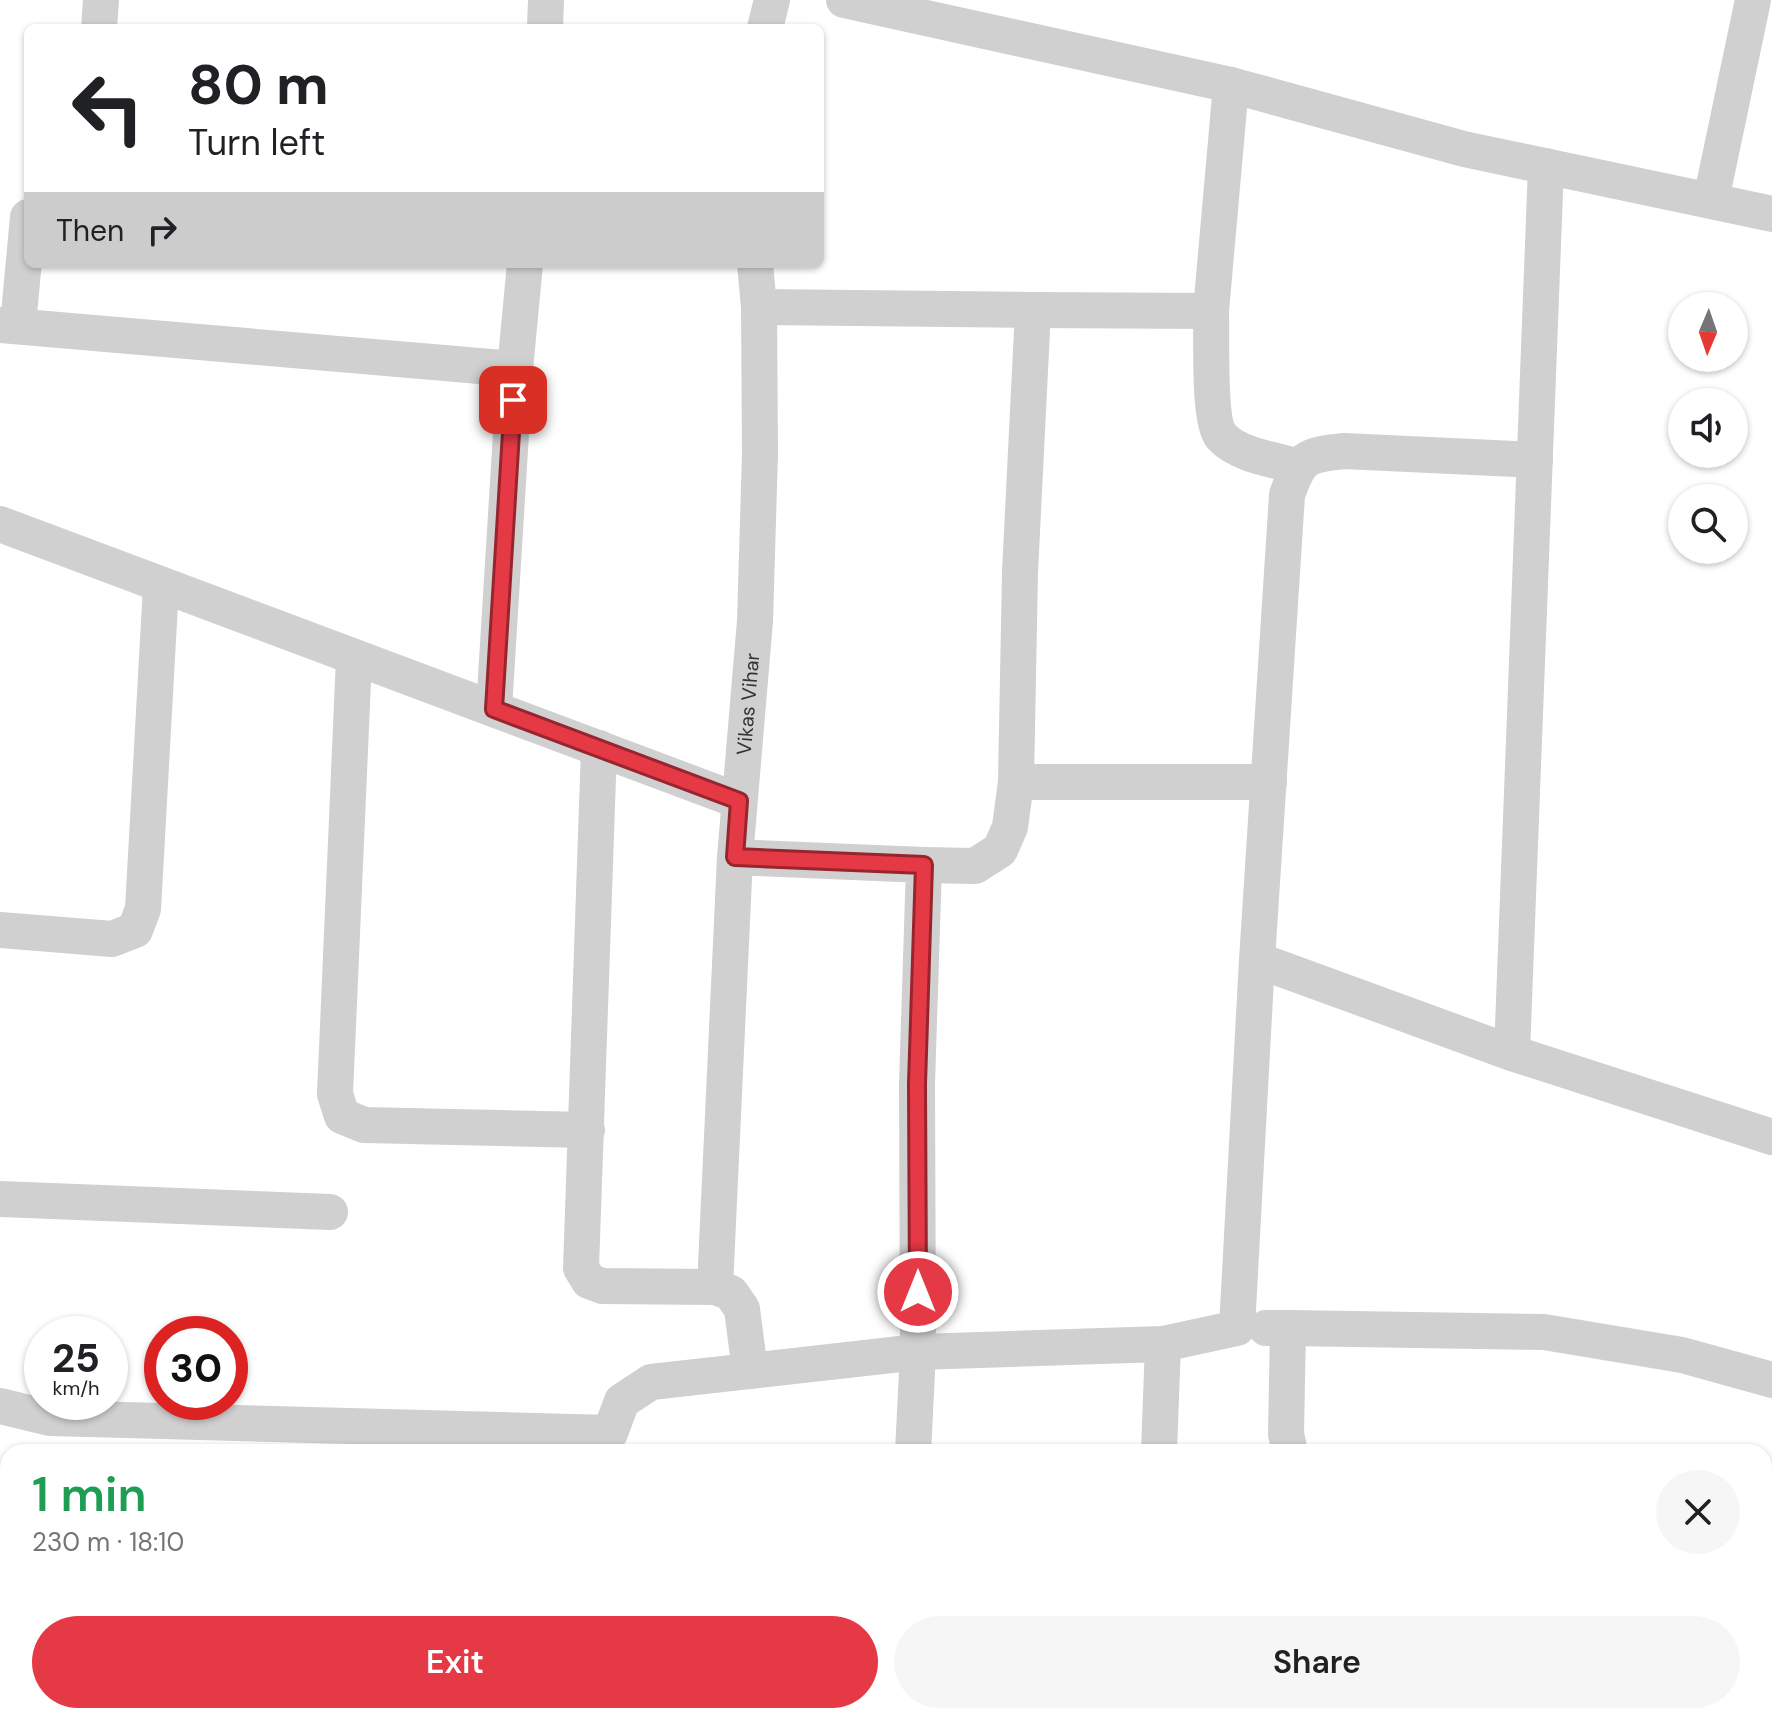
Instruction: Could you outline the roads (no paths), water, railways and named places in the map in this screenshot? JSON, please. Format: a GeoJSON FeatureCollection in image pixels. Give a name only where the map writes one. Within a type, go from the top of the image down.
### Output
{"type":"FeatureCollection","features":[{"type":"Feature","properties":{"kind":"street"},"geometry":{"type":"LineString","coordinates":[[99,24],[101,0]]}},
{"type":"Feature","properties":{"kind":"street"},"geometry":{"type":"LineString","coordinates":[[545,24],[546,0]]}},
{"type":"Feature","properties":{"kind":"street"},"geometry":{"type":"LineString","coordinates":[[766,24],[772,0]]}},
{"type":"Feature","properties":{"kind":"street"},"geometry":{"type":"LineString","coordinates":[[844,0],[1231,85],[1464,149],[1772,214]]}},
{"type":"Feature","properties":{"kind":"street"},"geometry":{"type":"LineString","coordinates":[[1711,200],[1753,0]]}},
{"type":"Feature","properties":{"kind":"street"},"geometry":{"type":"LineString","coordinates":[[1231,85],[1211,311],[1214,413],[1221,435],[1240,449],[1297,466]]}},
{"type":"Feature","properties":{"kind":"street"},"geometry":{"type":"LineString","coordinates":[[1512,1053],[1546,166]]}},
{"type":"Feature","properties":{"kind":"street"},"geometry":{"type":"LineString","coordinates":[[24,240],[9,325],[515,369]]}},
{"type":"Feature","properties":{"kind":"street"},"geometry":{"type":"LineString","coordinates":[[494,709],[515,369],[525,268]]}},
{"type":"Feature","properties":{"kind":"street","name":"Vikas Vihar"},"geometry":{"type":"LineString","coordinates":[[715,1287],[735,857],[755,621],[760,454],[759,307],[755,268]]}},
{"type":"Feature","properties":{"kind":"street"},"geometry":{"type":"LineString","coordinates":[[759,307],[1211,311]]}},
{"type":"Feature","properties":{"kind":"street"},"geometry":{"type":"LineString","coordinates":[[735,857],[975,866],[1000,850],[1010,827],[1016,782],[1020,572],[1033,310]]}},
{"type":"Feature","properties":{"kind":"street"},"geometry":{"type":"LineString","coordinates":[[1237,1328],[1287,495],[1297,466],[1316,454],[1344,451],[1535,460]]}},
{"type":"Feature","properties":{"kind":"street"},"geometry":{"type":"LineString","coordinates":[[0,524],[739,801]]}},
{"type":"Feature","properties":{"kind":"street"},"geometry":{"type":"LineString","coordinates":[[0,930],[112,939],[135,930],[143,909],[161,586]]}},
{"type":"Feature","properties":{"kind":"street"},"geometry":{"type":"LineString","coordinates":[[354,658],[335,1094],[342,1116],[364,1125],[587,1130]]}},
{"type":"Feature","properties":{"kind":"street"},"geometry":{"type":"LineString","coordinates":[[599,748],[581,1268],[589,1281],[602,1286],[715,1287],[731,1293],[742,1309],[750,1371]]}},
{"type":"Feature","properties":{"kind":"street"},"geometry":{"type":"LineString","coordinates":[[1016,782],[1269,782]]}},
{"type":"Feature","properties":{"kind":"street"},"geometry":{"type":"LineString","coordinates":[[913,1444],[918,1352],[917,1084],[924,865]]}},
{"type":"Feature","properties":{"kind":"street"},"geometry":{"type":"LineString","coordinates":[[1257,960],[1512,1053],[1772,1137]]}},
{"type":"Feature","properties":{"kind":"street"},"geometry":{"type":"LineString","coordinates":[[0,1199],[330,1212]]}},
{"type":"Feature","properties":{"kind":"street"},"geometry":{"type":"LineString","coordinates":[[0,1406],[50,1418],[610,1443],[622,1401],[651,1382],[918,1352],[1163,1344],[1237,1328],[1544,1332],[1682,1355],[1772,1380]]}},
{"type":"Feature","properties":{"kind":"street"},"geometry":{"type":"LineString","coordinates":[[1288,1328],[1288,1444]]}},
{"type":"Feature","properties":{"kind":"street"},"geometry":{"type":"LineString","coordinates":[[1159,1444],[1163,1344]]}}]}
